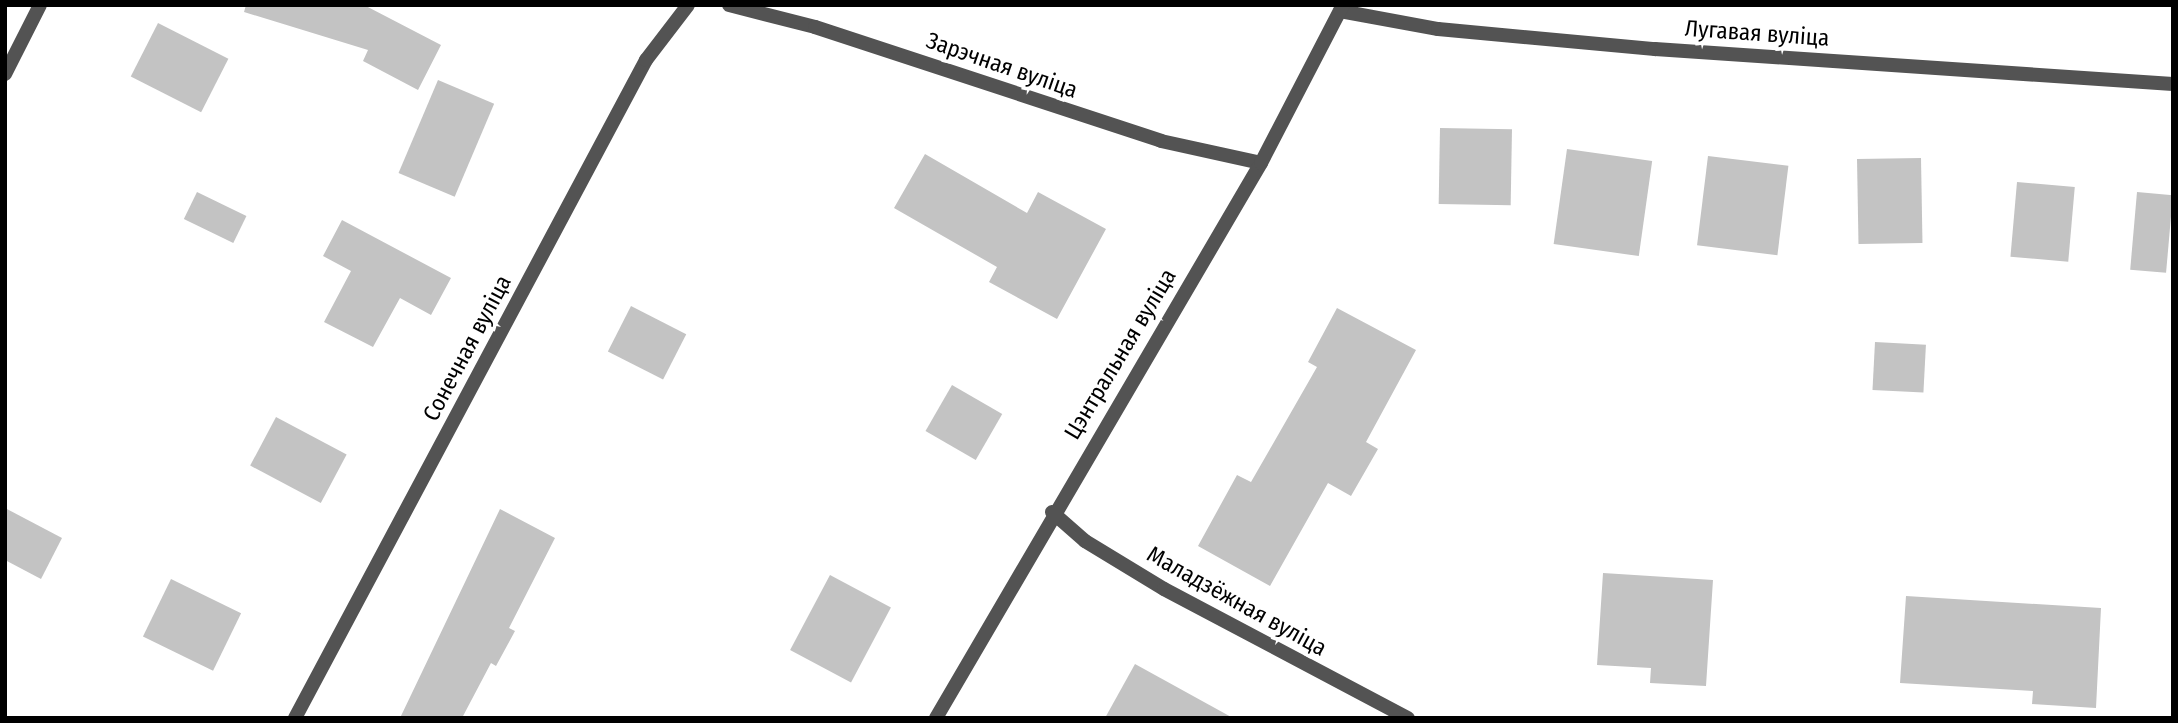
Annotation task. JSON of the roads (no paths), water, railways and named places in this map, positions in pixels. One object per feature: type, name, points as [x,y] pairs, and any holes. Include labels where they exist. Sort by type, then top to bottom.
[{"type":"street","points":[[5,74],[40,5]]},
{"type":"street","name":"Сонечная вуліца","points":[[295,718],[646,60],[688,5]]},
{"type":"street","name":"Зарэчная вуліца","points":[[729,5],[815,27],[1161,141],[1261,163]]},
{"type":"street","name":"Цэнтральная вуліца","points":[[936,718],[1052,512],[1261,163],[1341,8]]},
{"type":"street","name":"Лугавая вуліца","points":[[1341,8],[1438,29],[1655,49],[2173,84]]},
{"type":"street","name":"Маладзёжная вуліца","points":[[1052,512],[1085,541],[1164,589],[1408,718]]}]
